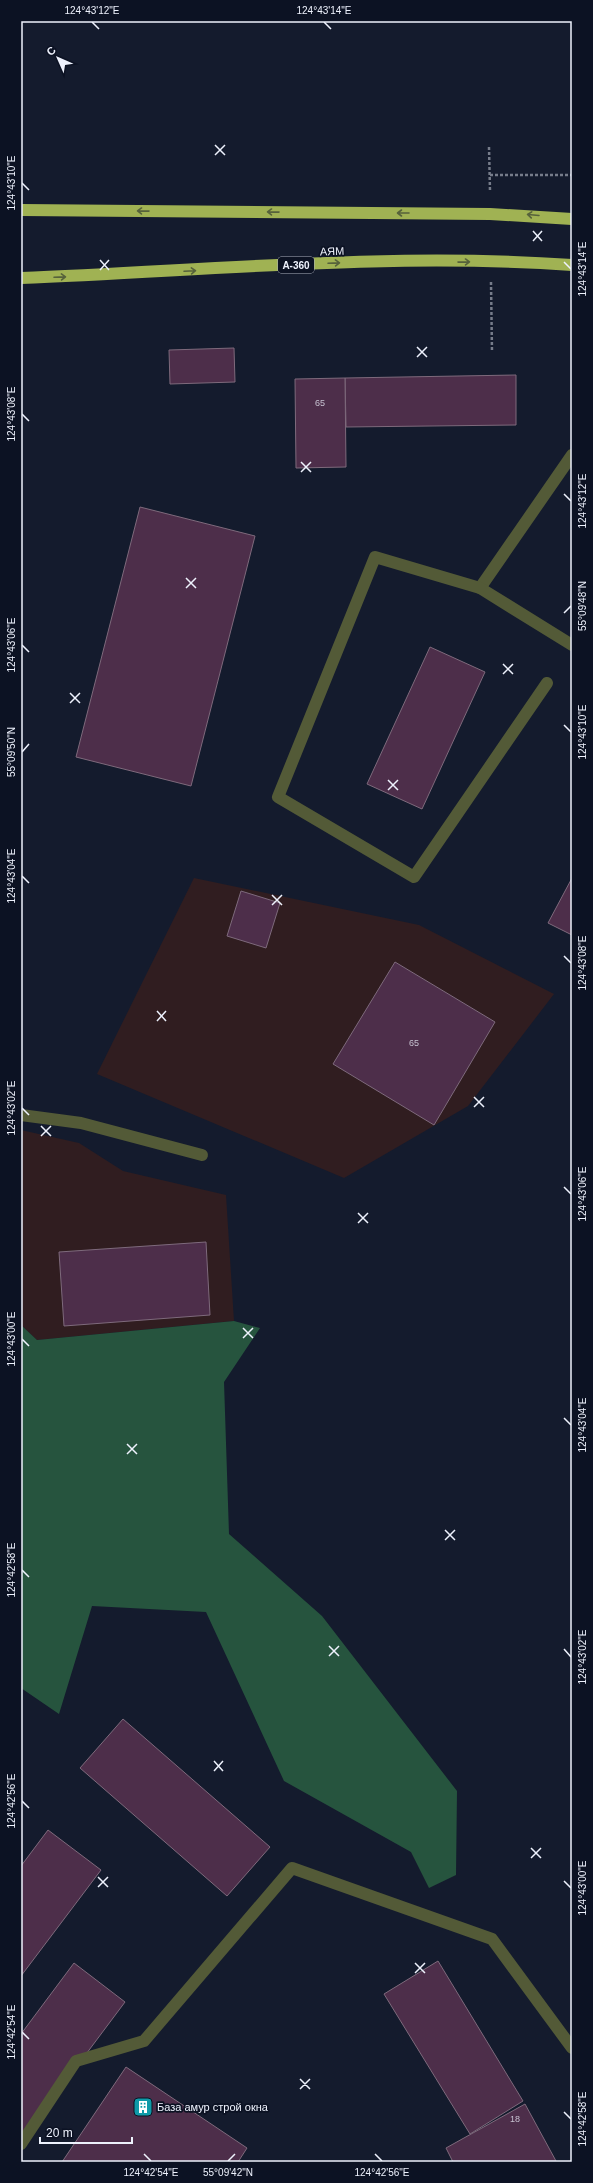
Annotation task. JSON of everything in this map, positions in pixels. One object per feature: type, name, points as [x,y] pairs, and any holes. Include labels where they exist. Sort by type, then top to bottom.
[{"type":"highway","points":[[21,210],[490,214],[572,219]]},
{"type":"highway","name":"АЯМ","points":[[21,278],[336,263],[518,261],[572,265]]},
{"type":"lane","points":[[480,588],[572,455]]},
{"type":"lane","points":[[547,683],[414,877],[278,797],[375,557],[480,588],[572,645]]},
{"type":"lane","points":[[21,1115],[81,1123],[202,1155]]},
{"type":"lane","points":[[21,2144],[76,2060],[144,2041],[292,1868],[492,1939],[572,2048]]},
{"type":"path","points":[[490,175],[572,175]]},
{"type":"shaded area","points":[[194,878],[419,925],[554,994],[468,1106],[344,1178],[97,1074]]},
{"type":"shaded area","points":[[21,1130],[79,1143],[123,1171],[226,1195],[234,1321],[37,1340],[21,1325]]},
{"type":"green space","points":[[234,1321],[260,1328],[224,1382],[229,1534],[322,1616],[457,1791],[456,1875],[429,1888],[411,1852],[284,1781],[206,1612],[92,1606],[59,1714],[21,1688],[21,1325],[37,1340]]},
{"type":"building","points":[[234,348],[235,382],[170,384],[169,350]]},
{"type":"building","points":[[516,375],[516,425],[346,427],[345,378]]},
{"type":"building","points":[[345,378],[346,467],[296,468],[295,379]]},
{"type":"building","points":[[140,507],[255,536],[191,786],[76,757]]},
{"type":"building","points":[[430,647],[485,672],[422,809],[367,784]]},
{"type":"building","points":[[572,878],[572,935],[548,923]]},
{"type":"building","points":[[241,891],[280,903],[266,948],[227,936]]},
{"type":"building","points":[[395,962],[495,1022],[434,1125],[333,1064]]},
{"type":"building","points":[[206,1242],[210,1315],[64,1326],[59,1252]]},
{"type":"building","points":[[123,1719],[270,1847],[227,1896],[80,1768]]},
{"type":"building","points":[[48,1830],[101,1870],[21,1976],[21,1866]]},
{"type":"building","points":[[438,1961],[523,2101],[470,2134],[384,1994]]},
{"type":"building","points":[[74,1963],[125,2002],[21,2141],[21,2034]]},
{"type":"building","name":"База амур строй окна","points":[[126,2067],[247,2148],[238,2162],[62,2162]]},
{"type":"building","points":[[525,2104],[556,2161],[453,2162],[446,2148]]},
{"type":"place","name":"База амур строй окна","points":[[143,2107]]}]
